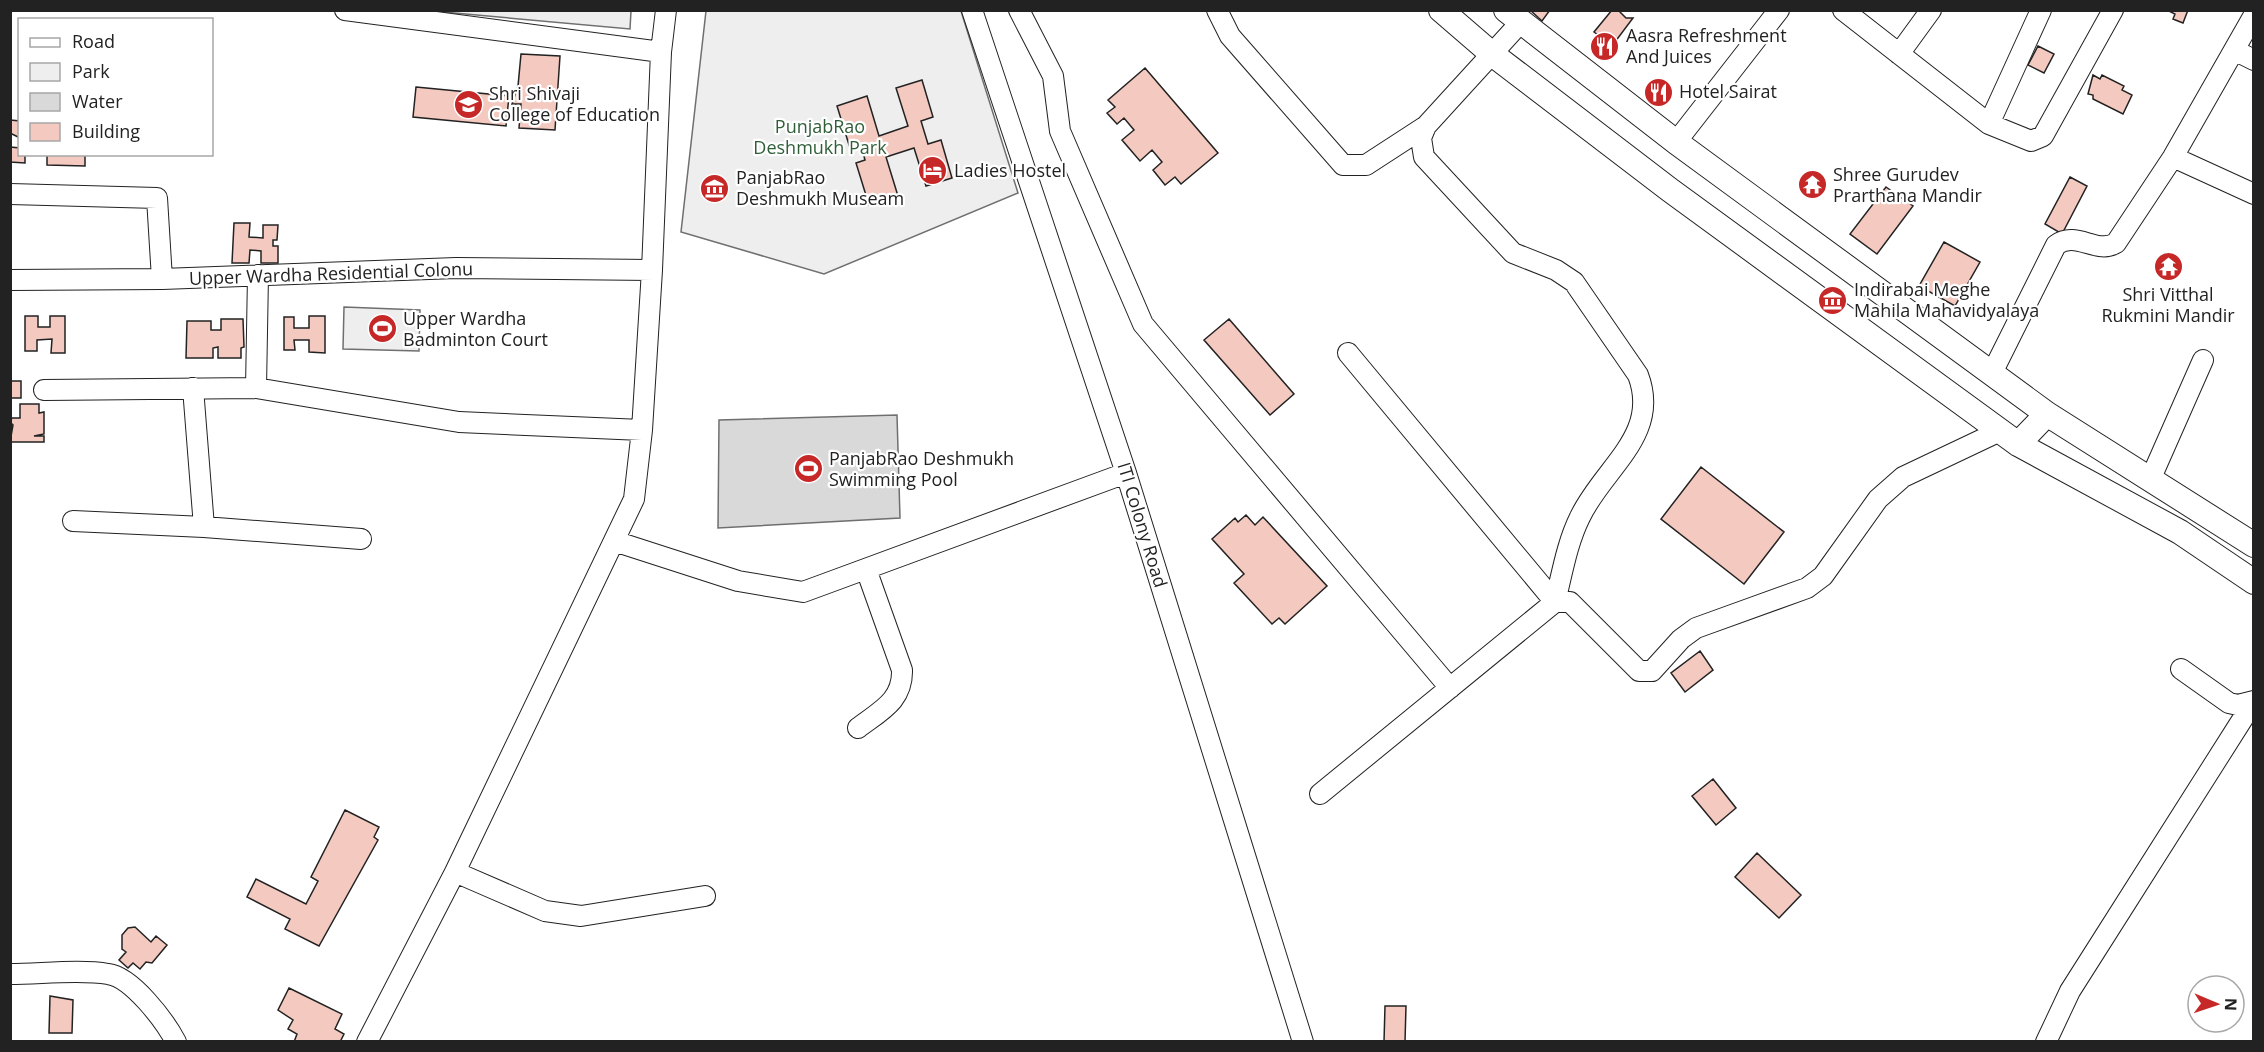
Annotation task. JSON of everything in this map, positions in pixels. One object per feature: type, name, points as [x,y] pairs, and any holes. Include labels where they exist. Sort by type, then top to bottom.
[{"type":"main road","points":[[1442,10],[1492,54],[1670,190],[2009,437],[2180,532],[2253,582]]},
{"type":"main road","points":[[1513,16],[1676,142],[2047,414],[2253,545]]},
{"type":"main road","points":[[2009,437],[2047,414]]},
{"type":"street","points":[[345,10],[661,52]]},
{"type":"street","points":[[367,1041],[455,872],[634,499],[642,430],[652,270],[661,52],[666,10]]},
{"type":"street","name":"ITI Colony Road","points":[[972,10],[1126,473],[1303,1041]]},
{"type":"street","points":[[1019,10],[1053,76],[1060,131],[1143,324],[1450,688]]},
{"type":"street","points":[[1217,10],[1230,36],[1343,165],[1366,165],[1426,126],[1492,54],[1513,16]]},
{"type":"street","points":[[1676,142],[1779,10]]},
{"type":"street","points":[[1843,10],[1989,124],[2031,141],[2043,136],[2113,10]]},
{"type":"street","points":[[1899,54],[1931,10]]},
{"type":"street","points":[[1989,124],[2041,10]]},
{"type":"street","points":[[1992,373],[2056,245],[2072,238],[2103,246],[2116,243],[2173,156],[2253,15]]},
{"type":"street","points":[[2234,50],[2253,60]]},
{"type":"street","points":[[1320,794],[1555,602],[1578,520],[1642,425],[1645,392],[1638,375],[1574,282],[1556,270],[1513,253],[1425,157],[1421,138],[1426,126]]},
{"type":"street","points":[[2173,156],[2253,194]]},
{"type":"street","points":[[10,194],[158,198],[162,279]]},
{"type":"street","name":"Upper Wardha Residential Colonu","points":[[10,280],[162,279],[456,268],[652,270]]},
{"type":"street","points":[[256,387],[258,275]]},
{"type":"street","points":[[1348,354],[1555,602]]},
{"type":"street","points":[[2150,480],[2203,360]]},
{"type":"street","points":[[44,390],[256,387],[459,422],[642,430]]},
{"type":"street","points":[[193,388],[204,526]]},
{"type":"street","points":[[1555,602],[1570,602],[1639,671],[1652,671],[1681,639],[1696,627],[1807,588],[1823,576],[1878,500],[1904,477],[2009,437]]},
{"type":"street","points":[[614,541],[738,581],[802,591],[1126,473]]},
{"type":"street","points":[[73,521],[204,526],[361,539]]},
{"type":"street","points":[[858,728],[896,698],[903,685],[902,670],[866,569]]},
{"type":"street","points":[[2181,669],[2229,703],[2238,705],[2253,701]]},
{"type":"street","points":[[2046,1041],[2070,992],[2253,701]]},
{"type":"street","points":[[455,872],[561,915],[581,916],[705,896]]},
{"type":"street","points":[[10,974],[109,974],[124,980],[169,1028],[176,1041]]},
{"type":"green space","points":[[421,10],[631,11],[630,29]]},
{"type":"green space","name":"PunjabRao Deshmukh Park","points":[[706,11],[961,11],[1018,193],[824,274],[681,232]]},
{"type":"green space","name":"Upper Wardha Badminton Court","points":[[344,307],[420,310],[419,351],[343,349]]},
{"type":"water","name":"PanjabRao Deshmukh Swimming Pool","points":[[897,415],[900,518],[718,528],[719,420]]},
{"type":"building","points":[[1530,10],[1550,10],[1542,21]]},
{"type":"building","points":[[1612,10],[1618,10],[1626,18],[1633,18],[1612,46],[1594,32]]},
{"type":"building","points":[[2167,10],[2188,10],[2183,23],[2173,19],[2175,14]]},
{"type":"building","points":[[2038,46],[2054,54],[2044,73],[2028,65]]},
{"type":"building","points":[[521,54],[560,56],[555,130],[519,128],[521,104],[512,104],[518,86]]},
{"type":"building","points":[[1145,68],[1218,153],[1181,184],[1175,177],[1165,185],[1153,170],[1162,162],[1152,150],[1140,161],[1122,140],[1134,130],[1124,118],[1117,124],[1107,113],[1115,107],[1108,100]]},
{"type":"building","points":[[2093,75],[2100,79],[2102,75],[2124,86],[2122,90],[2132,95],[2123,114],[2093,99],[2093,95],[2088,94]]},
{"type":"building","points":[[922,80],[933,117],[921,121],[928,144],[941,140],[952,178],[926,186],[914,148],[886,157],[898,196],[869,205],[856,163],[865,160],[861,145],[850,148],[837,106],[867,96],[879,136],[908,126],[896,88]]},
{"type":"building","points":[[416,87],[509,96],[506,126],[413,117]]},
{"type":"building","points":[[10,120],[18,121],[18,137],[10,133]]},
{"type":"building","points":[[10,147],[18,148],[18,156],[25,156],[25,163],[10,162]]},
{"type":"building","points":[[47,156],[85,156],[85,166],[47,165]]},
{"type":"building","points":[[2070,177],[2087,186],[2062,234],[2045,224]]},
{"type":"building","points":[[1886,187],[1913,206],[1877,254],[1850,234]]},
{"type":"building","points":[[234,223],[250,223],[249,237],[263,238],[263,225],[278,225],[277,240],[273,240],[273,246],[278,246],[278,263],[261,263],[261,251],[250,250],[249,263],[232,263]]},
{"type":"building","points":[[1944,242],[1980,262],[1955,306],[1919,286]]},
{"type":"building","points":[[25,316],[38,316],[38,327],[50,327],[50,316],[65,316],[65,353],[51,353],[52,339],[37,340],[37,351],[25,351]]},
{"type":"building","points":[[309,316],[325,316],[325,353],[309,352],[309,340],[294,340],[295,350],[284,350],[284,317],[294,317],[294,328],[309,328]]},
{"type":"building","points":[[221,319],[243,319],[244,347],[241,348],[241,358],[218,358],[218,347],[213,348],[213,358],[186,358],[187,321],[211,321],[211,330],[221,330]]},
{"type":"building","points":[[1229,319],[1294,394],[1270,415],[1204,340]]},
{"type":"building","points":[[10,381],[21,381],[21,398],[10,398]]},
{"type":"building","points":[[20,404],[39,404],[39,413],[44,412],[44,434],[34,436],[44,436],[44,442],[10,442],[13,425],[10,422],[12,418],[20,418]]},
{"type":"building","points":[[1701,467],[1784,532],[1744,584],[1661,519]]},
{"type":"building","points":[[1246,515],[1255,525],[1263,517],[1327,586],[1285,624],[1279,618],[1272,624],[1234,583],[1244,574],[1212,539],[1235,518],[1238,522]]},
{"type":"building","points":[[1700,651],[1713,670],[1685,692],[1671,673]]},
{"type":"building","points":[[1713,779],[1736,808],[1716,825],[1692,796]]},
{"type":"building","points":[[345,810],[379,827],[374,837],[378,840],[319,946],[285,929],[290,919],[247,897],[256,879],[306,904],[318,881],[311,877]]},
{"type":"building","points":[[1757,853],[1801,895],[1779,918],[1735,877]]},
{"type":"building","points":[[135,927],[151,942],[156,936],[167,945],[152,963],[146,962],[140,969],[133,963],[128,968],[119,960],[126,952],[122,949],[122,935],[128,928]]},
{"type":"building","points":[[289,988],[342,1014],[335,1029],[344,1034],[340,1042],[294,1042],[297,1034],[288,1029],[293,1020],[278,1010]]},
{"type":"building","points":[[50,996],[73,1000],[72,1033],[49,1033]]},
{"type":"building","points":[[1385,1006],[1406,1006],[1405,1042],[1384,1042]]},
{"type":"place","name":"Aasra Refreshment And Juices","points":[[1605,46]]},
{"type":"place","name":"Hotel Sairat","points":[[1658,92]]},
{"type":"place","name":"Shri Shivaji College of Education","points":[[468,104]]},
{"type":"place","name":"Ladies Hostel","points":[[933,171]]},
{"type":"place","name":"Shree Gurudev Prarthana Mandir","points":[[1812,185]]},
{"type":"place","name":"PanjabRao Deshmukh Museam","points":[[715,188]]},
{"type":"place","name":"Shri Vitthal Rukmini Mandir","points":[[2168,266]]},
{"type":"place","name":"Indirabai Meghe Mahila Mahavidyalaya","points":[[1833,300]]},
{"type":"place","name":"Upper Wardha Badminton Court","points":[[382,329]]},
{"type":"place","name":"PanjabRao Deshmukh Swimming Pool","points":[[808,469]]}]
